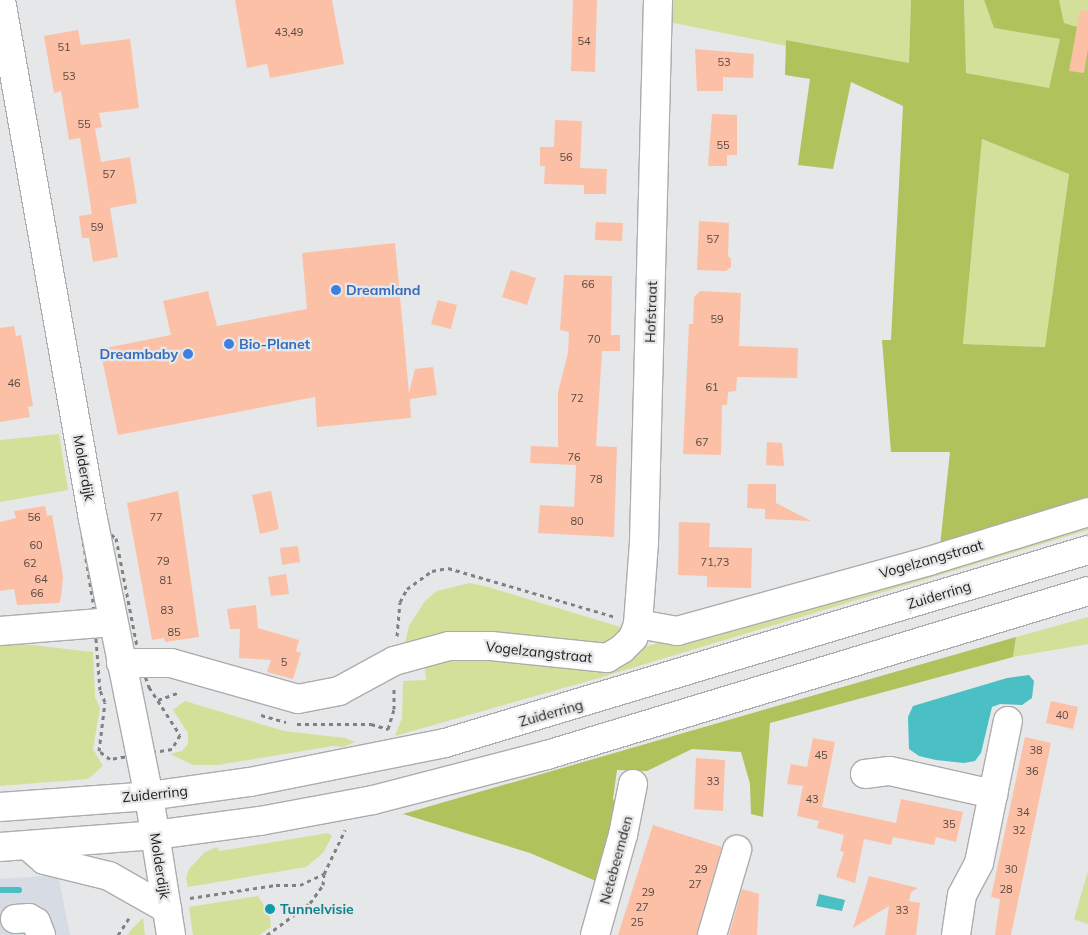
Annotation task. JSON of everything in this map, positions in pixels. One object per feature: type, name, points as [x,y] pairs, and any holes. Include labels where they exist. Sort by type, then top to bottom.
[{"type":"main road","name":"Molderdijk","points":[[1,0],[121,663],[149,796],[155,835],[178,903],[172,935]]},
{"type":"main road","name":"Hofstraat","points":[[638,624],[644,532],[658,0]]},
{"type":"main road","name":"Vogelzangstraat","points":[[121,663],[171,663],[298,699],[339,691],[394,661],[449,646],[491,646],[607,658],[622,649],[633,638],[638,624],[677,630],[929,561],[1088,512]]},
{"type":"main road","name":"Zuiderring","points":[[0,807],[149,796],[250,782],[445,743],[1088,550]]},
{"type":"main road","points":[[0,847],[155,835],[269,820],[373,800],[547,755],[1088,591]]},
{"type":"main road","points":[[0,631],[113,622]]},
{"type":"main road","points":[[956,935],[962,895],[979,863],[1008,721]]},
{"type":"main road","points":[[865,774],[890,771],[993,794]]},
{"type":"main road","name":"Netebeemden","points":[[595,935],[624,835],[633,784]]},
{"type":"main road","points":[[28,846],[44,860],[108,876],[178,903]]},
{"type":"main road","points":[[712,935],[737,850]]},
{"type":"main road","points":[[13,924],[28,918],[36,922],[41,935]]},
{"type":"path","points":[[397,640],[397,616],[407,589],[432,571],[448,568],[638,624]]},
{"type":"path","points":[[388,729],[394,709],[394,683]]},
{"type":"path","points":[[267,935],[310,903],[323,885],[324,874],[345,830]]},
{"type":"path","points":[[178,903],[276,885],[300,885],[324,874]]},
{"type":"path","points":[[118,935],[129,918]]},
{"type":"shaded area","points":[[58,875],[70,935],[0,935],[0,879]]},
{"type":"green space","points":[[669,0],[911,0],[909,63],[786,40],[787,46],[669,22]]},
{"type":"green space","points":[[911,0],[964,0],[966,73],[1049,88],[1060,39],[994,28],[984,0],[1059,0],[1064,23],[1088,30],[1088,501],[940,546],[950,452],[891,452],[882,340],[891,340],[903,106],[851,82],[833,169],[798,165],[810,79],[785,75],[786,40],[909,63]],"holes":[[[982,139],[1069,174],[1045,347],[963,344]]]},
{"type":"green space","points":[[964,0],[984,0],[994,28],[1060,39],[1049,89],[966,73]]},
{"type":"green space","points":[[1059,0],[1088,0],[1088,30],[1064,23]]},
{"type":"green space","points":[[982,139],[1069,173],[1045,347],[963,344]]},
{"type":"green space","points":[[59,434],[68,490],[0,502],[0,440]]},
{"type":"green space","points":[[1088,517],[1088,530],[599,678],[395,736],[402,718],[403,681],[426,680],[424,659],[634,650]]},
{"type":"green space","points":[[470,583],[627,629],[606,650],[403,651],[409,626],[425,601],[437,591]]},
{"type":"green space","points":[[1088,617],[1088,644],[1013,657],[1016,637]]},
{"type":"green space","points":[[1016,637],[1013,657],[770,723],[763,817],[751,814],[750,784],[741,752],[692,749],[647,771],[617,770],[613,799],[620,808],[603,884],[530,853],[403,814]]},
{"type":"green space","points":[[23,644],[93,652],[95,697],[100,708],[93,749],[103,766],[88,779],[0,786],[0,646]]},
{"type":"green space","points":[[185,701],[284,731],[345,738],[355,742],[343,747],[333,746],[218,765],[193,765],[170,754],[182,751],[188,744],[188,733],[173,710]]},
{"type":"green space","points":[[328,833],[332,836],[323,853],[306,867],[188,887],[186,878],[189,869],[205,852],[217,847],[219,851]]},
{"type":"green space","points":[[1088,871],[1088,924],[1074,919]]},
{"type":"green space","points":[[258,896],[269,913],[271,927],[259,935],[193,935],[189,907]]},
{"type":"green space","points":[[143,918],[145,935],[128,935],[130,931]]},
{"type":"water","points":[[1029,675],[1034,681],[1032,698],[1022,705],[1000,704],[992,707],[981,753],[975,761],[964,763],[936,760],[919,756],[909,749],[908,717],[913,706],[1007,678]]},
{"type":"water","points":[[819,894],[845,900],[842,911],[816,906]]},
{"type":"building","points":[[235,0],[332,0],[344,64],[270,78],[267,64],[247,68]]},
{"type":"building","points":[[573,0],[597,0],[595,72],[571,71]]},
{"type":"building","points":[[1080,10],[1088,11],[1088,49],[1084,73],[1069,71]]},
{"type":"building","points":[[78,30],[81,45],[130,39],[139,108],[99,113],[102,127],[95,129],[101,162],[130,157],[137,203],[110,208],[118,257],[93,262],[89,238],[82,238],[79,216],[92,214],[80,138],[69,140],[61,91],[54,93],[44,36]]},
{"type":"building","points":[[695,49],[754,54],[753,78],[723,77],[723,91],[697,91]]},
{"type":"building","points":[[712,114],[737,115],[737,155],[727,155],[727,166],[708,166]]},
{"type":"building","points":[[555,120],[582,121],[580,168],[607,169],[606,194],[584,194],[584,185],[544,184],[545,166],[540,166],[540,147],[554,147]]},
{"type":"building","points":[[699,221],[729,223],[728,256],[731,259],[731,267],[726,271],[697,270]]},
{"type":"building","points":[[596,222],[623,223],[622,241],[595,240]]},
{"type":"building","points":[[395,243],[409,393],[415,369],[433,367],[437,395],[410,399],[411,418],[317,427],[315,397],[118,435],[100,349],[171,335],[163,301],[208,291],[217,326],[307,309],[302,253]]},
{"type":"building","points":[[511,270],[536,278],[527,305],[502,297]]},
{"type":"building","points":[[564,275],[612,276],[611,335],[620,335],[620,351],[602,351],[596,446],[617,447],[614,537],[538,533],[540,505],[574,507],[576,465],[530,463],[531,446],[558,447],[558,392],[568,353],[569,332],[560,330]]},
{"type":"building","points":[[700,291],[741,293],[739,346],[798,348],[797,378],[737,377],[736,391],[728,392],[727,405],[722,405],[721,455],[683,454],[689,324],[693,324],[694,297]]},
{"type":"building","points":[[438,300],[457,305],[451,329],[431,324]]},
{"type":"building","points":[[14,326],[16,336],[21,335],[33,406],[28,407],[30,417],[0,422],[0,328]]},
{"type":"building","points":[[767,442],[782,443],[784,466],[766,465]]},
{"type":"building","points":[[748,484],[776,484],[776,503],[811,521],[765,519],[765,509],[747,508]]},
{"type":"building","points":[[178,491],[199,637],[165,642],[164,638],[152,640],[127,503]]},
{"type":"building","points":[[271,491],[279,529],[260,534],[252,495]]},
{"type":"building","points":[[45,506],[47,516],[52,515],[63,576],[61,598],[59,603],[17,605],[14,589],[0,591],[0,522],[16,518],[14,511]]},
{"type":"building","points":[[679,522],[710,523],[709,547],[752,548],[751,588],[707,587],[707,576],[678,575]]},
{"type":"building","points":[[298,546],[300,562],[282,565],[280,548]]},
{"type":"building","points":[[286,574],[289,594],[271,596],[268,577]]},
{"type":"building","points":[[256,605],[258,628],[299,640],[296,651],[301,653],[293,679],[267,672],[271,660],[239,658],[240,629],[230,629],[227,609]]},
{"type":"building","points":[[1051,701],[1078,707],[1073,729],[1046,723]]},
{"type":"building","points":[[1025,737],[1051,743],[1011,935],[995,935],[1000,899],[991,897]]},
{"type":"building","points":[[813,738],[835,742],[822,807],[896,823],[901,799],[963,812],[956,842],[936,837],[934,845],[893,837],[891,845],[864,839],[855,883],[836,877],[844,852],[840,851],[844,835],[817,828],[819,821],[797,816],[803,786],[787,784],[791,764],[807,767]]},
{"type":"building","points":[[696,758],[725,760],[723,811],[694,809]]},
{"type":"building","points":[[653,825],[722,847],[696,935],[618,935]]},
{"type":"building","points":[[869,876],[918,888],[911,892],[909,901],[920,903],[916,935],[885,935],[889,906],[853,928]]},
{"type":"building","points":[[742,889],[759,894],[757,935],[729,935]]},
{"type":"waterway","points":[[0,890],[19,890]]},
{"type":"place","name":"Dreamland","points":[[336,290]]},
{"type":"place","name":"Bio-Planet","points":[[229,344]]},
{"type":"place","name":"Dreambaby","points":[[188,354]]},
{"type":"place","name":"Tunnelvisie","points":[[270,909]]}]
